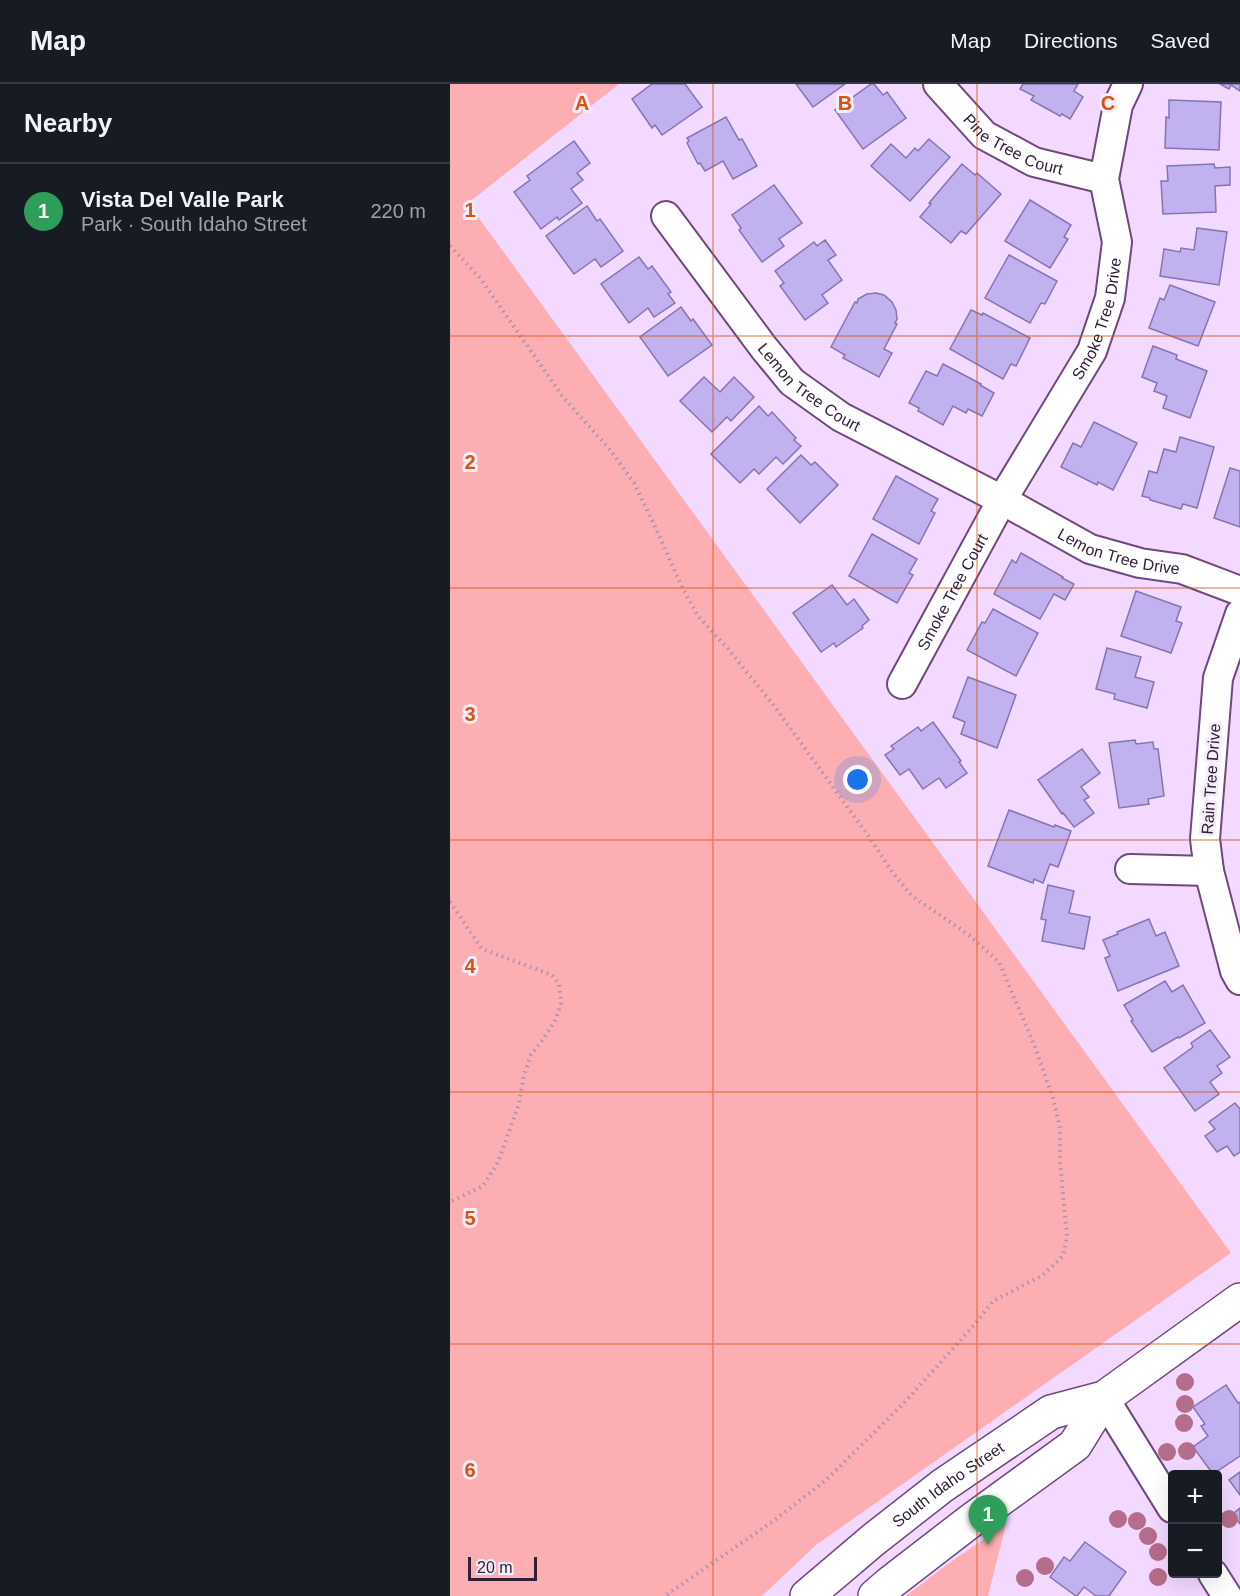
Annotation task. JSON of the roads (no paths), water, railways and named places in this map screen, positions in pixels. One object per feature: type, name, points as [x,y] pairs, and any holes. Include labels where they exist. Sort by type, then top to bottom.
[{"type":"main road","name":"South Idaho Street","points":[[807,1596],[942,1486],[1051,1412],[1104,1398],[1240,1299]]},
{"type":"main road","name":"South Idaho Street","points":[[874,1596],[973,1519],[1075,1445],[1104,1398]]},
{"type":"street","name":"Pine Tree Court","points":[[938,84],[984,135],[1034,162],[1104,178]]},
{"type":"street","name":"Smoke Tree Drive","points":[[1002,500],[1092,351],[1110,298],[1118,242],[1104,178],[1118,105],[1128,84]]},
{"type":"street","name":"Lemon Tree Court","points":[[666,216],[792,382],[842,417],[1002,500]]},
{"type":"street","name":"Lemon Tree Drive","points":[[1002,500],[1090,549],[1140,563],[1182,569],[1240,591]]},
{"type":"street","name":"Smoke Tree Court","points":[[902,684],[1002,500]]},
{"type":"street","name":"Rain Tree Drive","points":[[1240,614],[1218,678],[1205,839],[1209,871],[1235,971],[1240,980]]},
{"type":"street","points":[[1130,868],[1209,871]]},
{"type":"street","points":[[1104,1398],[1168,1500]]},
{"type":"street","points":[[1216,1578],[1227,1596]]},
{"type":"place","name":"Vista Del Valle Park","points":[[988,1545]]}]
